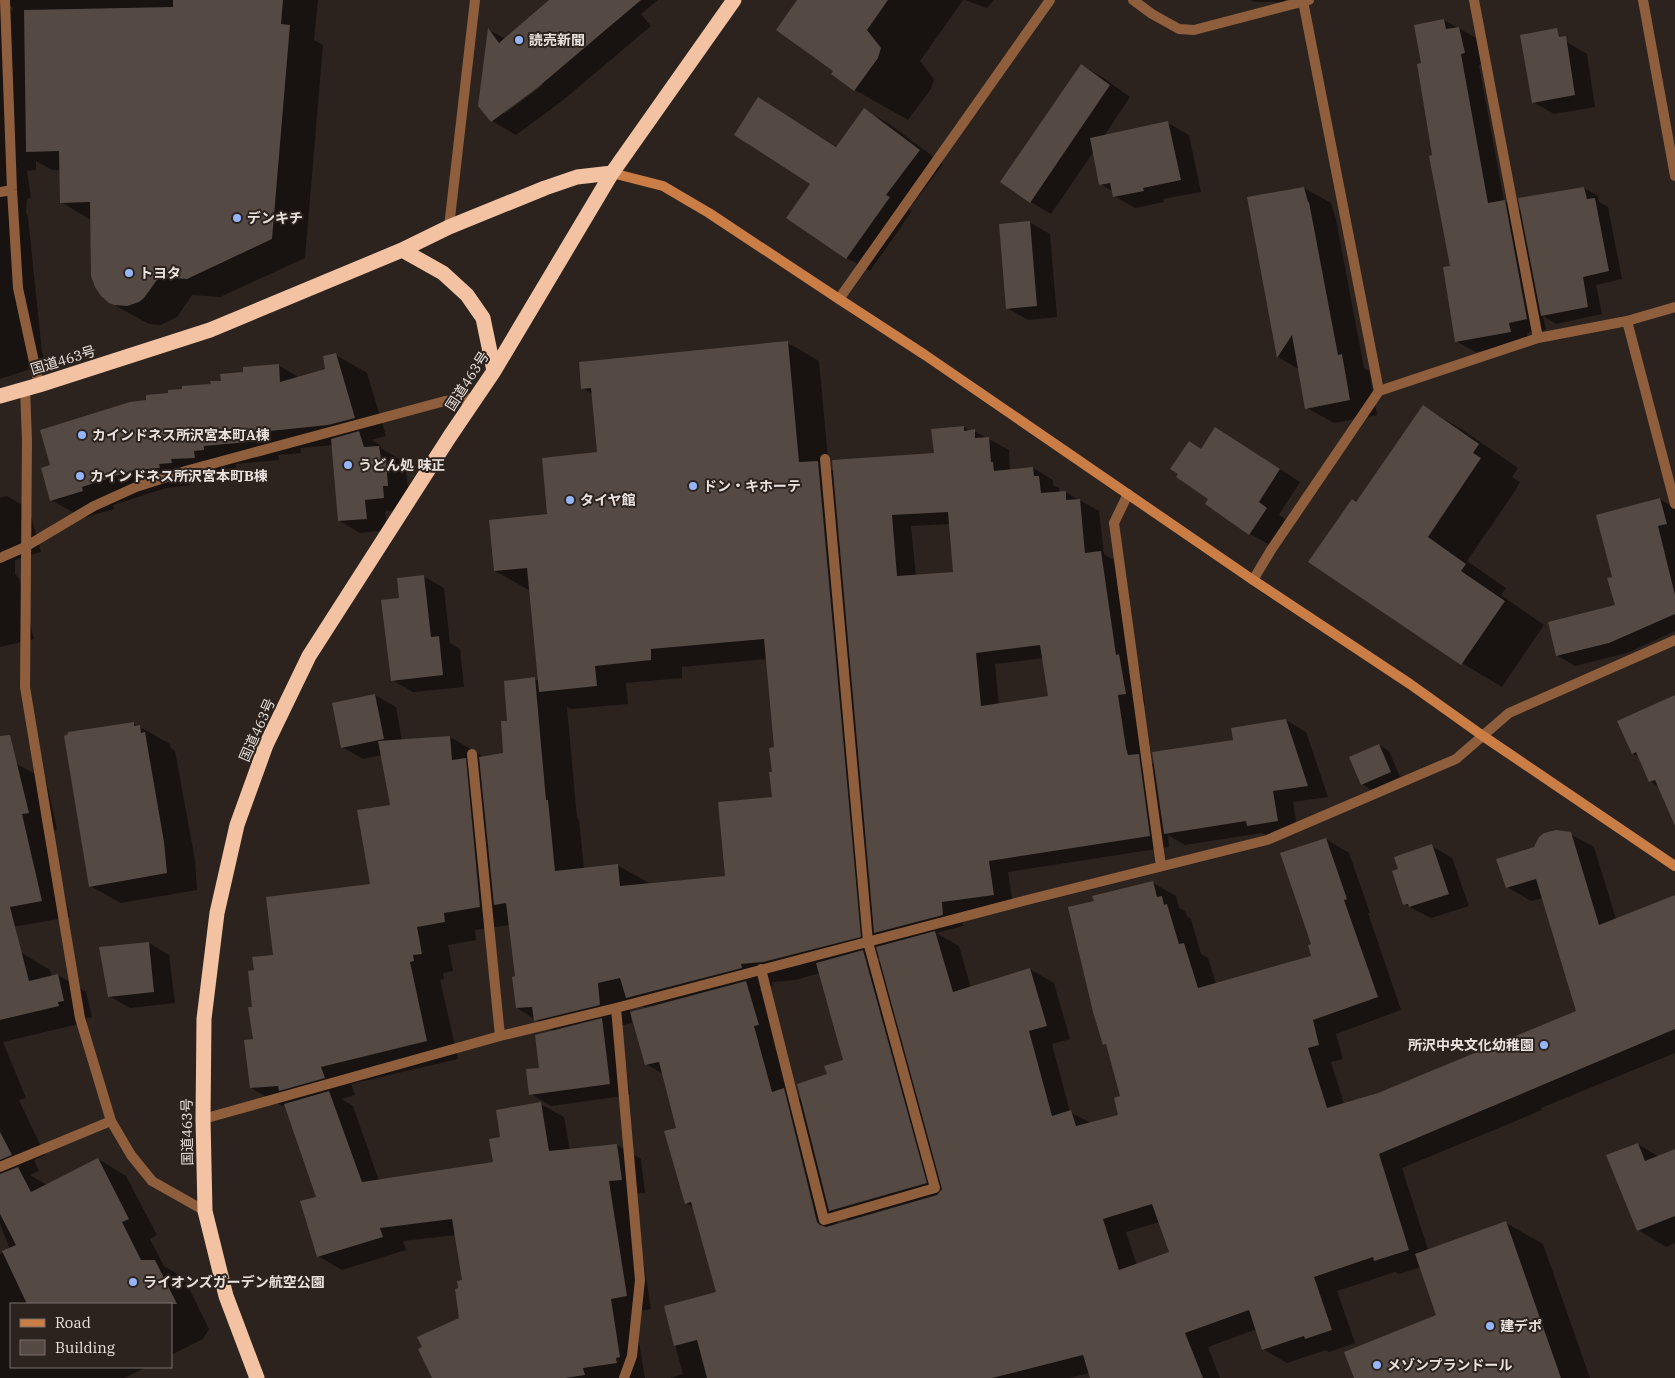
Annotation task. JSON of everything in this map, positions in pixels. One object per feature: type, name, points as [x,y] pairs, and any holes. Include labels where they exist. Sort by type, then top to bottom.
[{"type":"highway","name":"国道463号","points":[[257,1378],[226,1296],[205,1211],[202,1119],[204,1019],[217,912],[237,825],[266,745],[309,656],[494,371],[612,172],[734,0]]},
{"type":"highway","name":"国道463号","points":[[0,396],[210,330],[402,250],[449,227],[545,188],[577,177],[612,172]]},
{"type":"highway","points":[[402,250],[443,273],[467,295],[483,318],[494,371]]},
{"type":"street","points":[[5,0],[12,190],[18,288],[32,387],[27,441],[25,687],[80,1018],[111,1121],[131,1155],[152,1182],[205,1211]]},
{"type":"street","points":[[449,227],[475,0]]},
{"type":"street","points":[[839,299],[1050,0]]},
{"type":"street","points":[[1132,0],[1179,29],[1194,30],[1306,1],[1380,391]]},
{"type":"street","points":[[1474,0],[1538,338]]},
{"type":"street","points":[[1643,0],[1675,176]]},
{"type":"street","points":[[612,172],[663,186],[710,213],[925,355],[1675,866]]},
{"type":"street","points":[[0,192],[12,190]]},
{"type":"street","points":[[1253,580],[1271,550],[1380,391],[1538,338],[1627,321],[1675,307]]},
{"type":"street","points":[[1627,321],[1675,504]]},
{"type":"street","points":[[0,558],[25,547],[94,506],[136,488],[189,470],[445,401],[476,398]]},
{"type":"street","points":[[761,970],[824,1220],[936,1188],[868,942],[825,459]]},
{"type":"street","points":[[1128,494],[1114,523],[1162,866]]},
{"type":"street","points":[[202,1119],[500,1036],[616,1008],[1026,900],[1267,840],[1456,759],[1510,713],[1675,640]]},
{"type":"street","points":[[472,754],[500,1036]]},
{"type":"street","points":[[616,1008],[640,1280],[632,1356],[624,1378]]},
{"type":"street","points":[[0,1167],[111,1121]]},
{"type":"building","points":[[173,0],[283,0],[281,24],[290,25],[272,239],[187,279],[159,277],[139,302],[127,306],[114,305],[101,296],[91,276],[90,202],[60,203],[59,151],[26,152],[24,10],[173,7]]},
{"type":"building","points":[[549,0],[641,0],[537,88],[491,122],[478,106],[488,28],[499,43]]},
{"type":"building","points":[[797,0],[888,0],[867,30],[881,48],[878,58],[854,91],[831,74],[833,71],[776,30]]},
{"type":"building","points":[[1444,19],[1446,29],[1459,27],[1465,53],[1461,54],[1488,203],[1505,200],[1527,319],[1509,323],[1511,332],[1455,342],[1443,267],[1450,266],[1429,156],[1432,155],[1417,64],[1421,63],[1414,25]]},
{"type":"building","points":[[1557,28],[1559,37],[1566,36],[1575,95],[1532,103],[1520,35]]},
{"type":"building","points":[[1081,64],[1110,85],[1030,203],[1000,182]]},
{"type":"building","points":[[758,97],[836,147],[864,108],[920,150],[886,195],[890,197],[846,259],[786,218],[810,184],[734,135]]},
{"type":"building","points":[[1168,121],[1181,180],[1143,188],[1144,191],[1113,197],[1110,183],[1099,185],[1090,138]]},
{"type":"building","points":[[1304,187],[1309,202],[1338,355],[1342,354],[1350,400],[1305,409],[1292,335],[1277,358],[1247,197]]},
{"type":"building","points":[[1584,187],[1587,199],[1595,198],[1609,271],[1583,277],[1588,307],[1541,316],[1518,198]]},
{"type":"building","points":[[1030,221],[1037,306],[1006,309],[999,224]]},
{"type":"building","points":[[788,341],[799,462],[818,461],[861,937],[763,962],[741,964],[742,968],[626,998],[620,978],[598,983],[600,1005],[534,1021],[532,1007],[516,1008],[512,977],[515,976],[506,903],[494,905],[479,757],[503,753],[501,721],[507,721],[504,681],[535,677],[546,800],[548,800],[555,871],[618,864],[620,886],[725,876],[718,802],[772,797],[769,772],[772,772],[769,748],[774,747],[764,639],[651,649],[651,660],[595,666],[597,686],[539,692],[527,568],[494,571],[489,520],[547,514],[542,458],[597,452],[591,388],[581,389],[579,362]]},
{"type":"building","points":[[336,353],[355,418],[328,425],[270,431],[270,436],[247,438],[248,442],[204,446],[204,450],[194,451],[195,458],[171,459],[172,463],[159,464],[160,468],[134,470],[82,487],[83,491],[50,501],[41,468],[50,465],[40,430],[130,402],[146,400],[146,395],[168,393],[168,390],[182,389],[182,386],[211,384],[210,381],[221,381],[220,374],[243,372],[243,367],[279,364],[280,382],[325,369],[323,356]]},
{"type":"building","points":[[1423,405],[1479,444],[1473,453],[1481,458],[1428,537],[1466,564],[1461,571],[1505,601],[1461,665],[1308,562],[1352,499],[1356,502]]},
{"type":"building","points":[[964,426],[964,431],[975,429],[975,438],[989,437],[991,462],[993,462],[994,471],[1033,467],[1034,476],[1039,476],[1041,493],[1066,491],[1066,500],[1080,499],[1085,553],[1101,551],[1116,655],[1119,654],[1126,694],[1118,695],[1126,748],[1128,755],[1139,754],[1150,836],[989,861],[994,895],[942,902],[943,915],[874,933],[832,460],[934,453],[931,429]],"holes":[[[948,512],[953,572],[897,576],[892,515]],[[1040,645],[1048,696],[981,706],[976,653]]]},
{"type":"building","points":[[1215,427],[1280,469],[1259,502],[1267,508],[1249,535],[1205,504],[1208,499],[1176,477],[1178,474],[1170,469],[1189,441],[1201,449]]},
{"type":"building","points":[[359,431],[364,447],[379,446],[381,459],[386,458],[388,486],[383,486],[384,498],[365,500],[367,519],[338,521],[331,439]]},
{"type":"building","points":[[1660,498],[1667,524],[1658,526],[1675,595],[1675,614],[1609,643],[1556,656],[1548,622],[1615,605],[1607,578],[1612,577],[1596,515]]},
{"type":"building","points":[[424,575],[431,637],[439,636],[443,675],[391,681],[381,600],[399,598],[397,578]]},
{"type":"building","points":[[375,694],[384,739],[341,748],[332,703]]},
{"type":"building","points":[[1675,695],[1675,826],[1655,780],[1649,782],[1636,752],[1632,754],[1617,721]]},
{"type":"building","points":[[1286,719],[1308,786],[1273,791],[1278,821],[1247,826],[1246,821],[1164,834],[1152,752],[1233,740],[1231,728]]},
{"type":"building","points":[[134,722],[134,726],[140,725],[141,733],[145,732],[164,842],[167,873],[89,887],[64,736],[68,732]]},
{"type":"building","points":[[10,735],[29,813],[22,814],[42,901],[10,907],[29,981],[58,974],[64,1001],[58,1002],[59,1006],[0,1020],[0,736]]},
{"type":"building","points":[[450,736],[452,760],[466,758],[480,907],[444,913],[445,922],[417,927],[422,954],[413,955],[414,961],[410,962],[427,1041],[321,1067],[325,1078],[279,1091],[278,1086],[250,1088],[244,1040],[253,1039],[248,1007],[252,1007],[248,971],[254,970],[252,957],[273,955],[266,897],[370,884],[357,810],[390,805],[378,741]]},
{"type":"building","points":[[1379,744],[1391,772],[1361,785],[1349,757]]},
{"type":"building","points":[[1556,830],[1571,832],[1599,925],[1675,895],[1675,1029],[1379,1154],[1409,1250],[1374,1261],[1373,1257],[1314,1277],[1332,1330],[1305,1339],[1304,1336],[1262,1350],[1249,1310],[1185,1333],[1203,1378],[1090,1378],[1083,1355],[992,1378],[707,1378],[697,1340],[674,1346],[664,1306],[716,1292],[691,1202],[685,1204],[664,1131],[676,1128],[659,1062],[645,1065],[630,1012],[746,981],[759,1025],[754,1026],[772,1092],[784,1088],[817,1222],[826,1227],[937,1195],[942,1189],[876,947],[935,931],[953,992],[1030,968],[1047,1026],[1029,1031],[1052,1116],[1071,1110],[1076,1126],[1118,1115],[1114,1098],[1120,1096],[1106,1044],[1103,1045],[1093,1012],[1068,907],[1094,901],[1092,896],[1153,881],[1157,897],[1162,896],[1164,905],[1167,904],[1179,944],[1184,943],[1198,988],[1311,956],[1308,945],[1311,944],[1280,853],[1326,838],[1347,899],[1344,900],[1378,997],[1313,1020],[1319,1045],[1308,1048],[1327,1108],[1378,1093],[1576,1011],[1536,879],[1506,888],[1496,859],[1534,847],[1539,837],[1544,833]],"holes":[[[1152,1204],[1169,1252],[1119,1270],[1103,1219]]]},
{"type":"building","points":[[1432,844],[1449,894],[1409,907],[1408,904],[1403,905],[1392,871],[1398,869],[1394,857]]},
{"type":"building","points":[[149,942],[154,992],[108,997],[99,947]]},
{"type":"building","points":[[863,950],[927,1183],[829,1211],[797,1084],[827,1074],[824,1066],[843,1060],[816,963]]},
{"type":"building","points":[[602,1018],[610,1084],[529,1095],[526,1069],[539,1068],[535,1035]]},
{"type":"building","points":[[329,1091],[362,1182],[493,1162],[489,1139],[500,1137],[496,1110],[541,1102],[549,1151],[617,1144],[622,1180],[609,1181],[627,1296],[611,1299],[620,1357],[616,1358],[617,1363],[583,1368],[585,1375],[565,1378],[432,1378],[418,1349],[422,1347],[417,1337],[459,1318],[455,1289],[458,1288],[457,1281],[462,1280],[452,1219],[380,1228],[383,1237],[317,1257],[300,1201],[316,1197],[284,1104]]},
{"type":"building","points":[[0,1132],[12,1155],[0,1160]]},
{"type":"building","points":[[1638,1143],[1645,1161],[1675,1149],[1675,1216],[1637,1231],[1606,1155]]},
{"type":"building","points":[[98,1158],[129,1219],[122,1222],[141,1260],[155,1260],[177,1304],[27,1303],[2,1251],[16,1245],[0,1214],[0,1174],[18,1167],[31,1192]]},
{"type":"building","points":[[1506,1221],[1561,1378],[1354,1378],[1344,1352],[1436,1315],[1415,1254]]},
{"type":"place","name":"読売新聞","points":[[519,40]]},
{"type":"place","name":"デンキチ","points":[[237,218]]},
{"type":"place","name":"トヨタ","points":[[129,273]]},
{"type":"place","name":"カインドネス所沢宮本町A棟","points":[[82,435]]},
{"type":"place","name":"うどん処 味正","points":[[348,465]]},
{"type":"place","name":"カインドネス所沢宮本町B棟","points":[[80,476]]},
{"type":"place","name":"ドン・キホーテ","points":[[693,486]]},
{"type":"place","name":"タイヤ館","points":[[570,500]]},
{"type":"place","name":"所沢中央文化幼稚園","points":[[1544,1045]]},
{"type":"place","name":"ライオンズガーデン航空公園","points":[[133,1282]]},
{"type":"place","name":"建デポ","points":[[1490,1326]]},
{"type":"place","name":"メゾンプランドール","points":[[1377,1365]]}]
